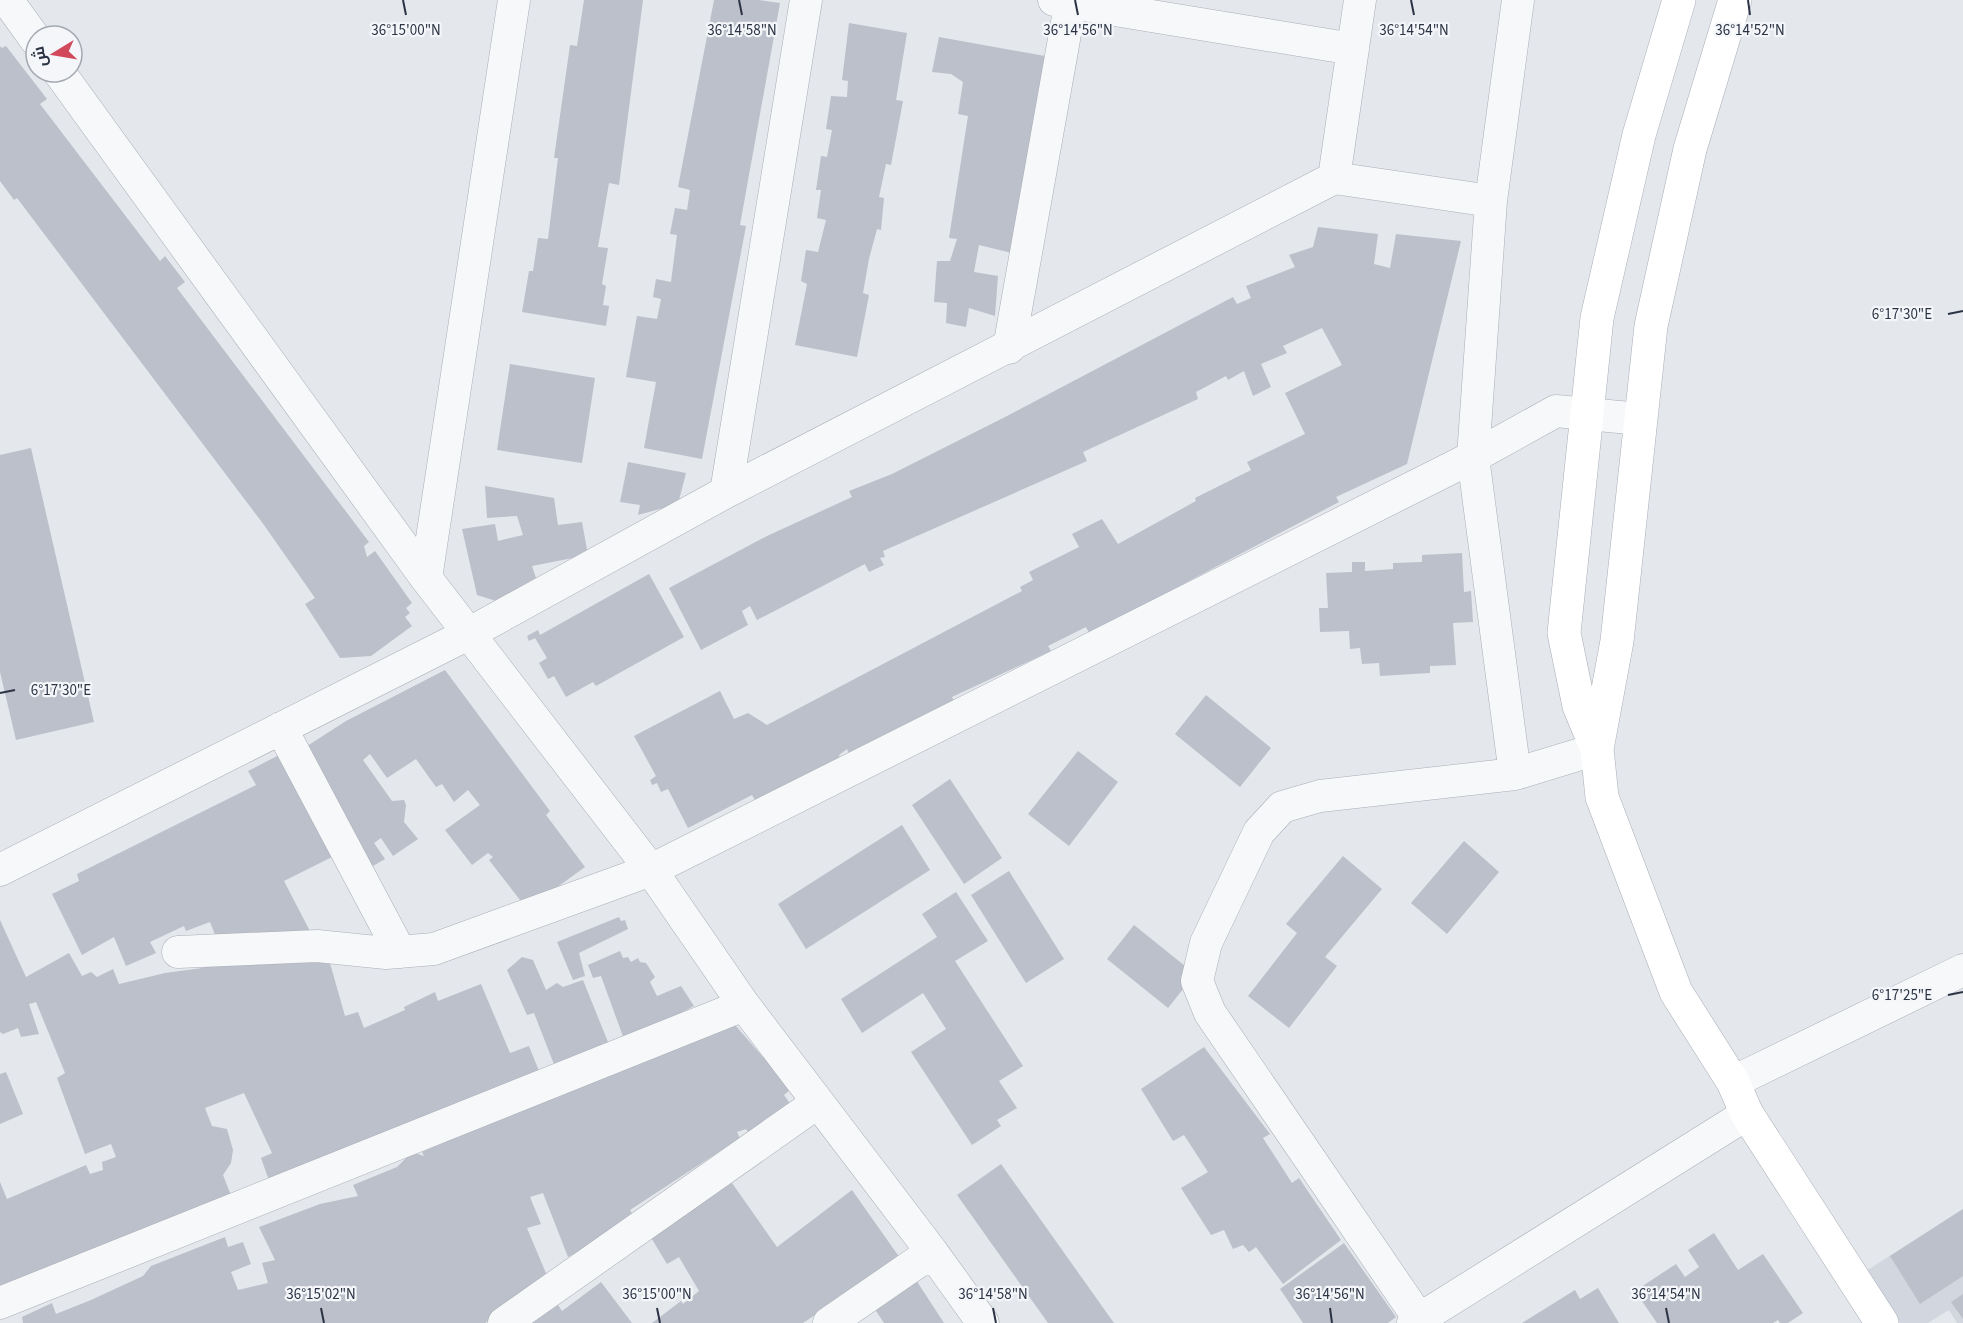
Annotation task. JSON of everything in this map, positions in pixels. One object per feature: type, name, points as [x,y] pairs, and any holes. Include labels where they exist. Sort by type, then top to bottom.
[{"type":"main road","points":[[1597,749],[1579,706],[1564,633],[1587,414],[1598,318],[1639,135],[1679,0]]},
{"type":"main road","points":[[1735,0],[1685,171],[1651,326],[1617,641],[1597,749],[1602,797],[1676,992],[1733,1082],[1747,1114],[1882,1323]]},
{"type":"street","points":[[7,0],[24,24]]},
{"type":"street","points":[[426,578],[513,0]]},
{"type":"street","points":[[726,492],[806,0]]},
{"type":"street","points":[[1334,178],[1360,0]]},
{"type":"street","points":[[1515,774],[1473,458],[1491,201],[1518,0]]},
{"type":"street","points":[[1009,348],[1065,1],[1353,49]]},
{"type":"street","points":[[68,84],[426,578],[651,870],[744,1005],[816,1103],[932,1252],[983,1323]]},
{"type":"street","points":[[0,870],[468,634],[726,492],[1009,348],[1334,178],[1491,201]]},
{"type":"street","points":[[178,952],[317,946],[386,953],[434,949],[651,870],[1473,458],[1556,411],[1640,419]]},
{"type":"street","points":[[281,728],[400,952]]},
{"type":"street","points":[[1597,749],[1515,774],[1320,796],[1282,807],[1259,832],[1206,943],[1197,981],[1210,1013],[1418,1322],[1747,1114]]},
{"type":"street","points":[[1733,1082],[1963,970]]},
{"type":"street","points":[[0,1302],[744,1005]]},
{"type":"street","points":[[504,1323],[816,1103]]},
{"type":"street","points":[[829,1323],[932,1252]]},
{"type":"shaded area","points":[[1963,1209],[1963,1323],[1957,1323],[1949,1310],[1928,1323],[1900,1323],[1866,1271]]},
{"type":"building","points":[[584,0],[643,0],[619,185],[609,183],[598,247],[608,248],[602,284],[606,286],[603,305],[609,306],[606,326],[522,312],[529,271],[533,271],[538,238],[548,239],[558,158],[554,158],[570,45],[577,46]]},
{"type":"building","points":[[714,0],[758,0],[780,3],[740,225],[746,226],[702,459],[644,448],[656,382],[626,377],[637,316],[657,319],[661,299],[653,297],[656,279],[671,282],[677,235],[670,234],[675,208],[687,210],[690,190],[678,187]]},
{"type":"building","points":[[849,23],[907,33],[896,100],[903,101],[891,165],[886,164],[879,197],[884,198],[881,230],[877,229],[869,259],[863,293],[869,295],[857,357],[795,345],[807,284],[801,281],[806,250],[818,252],[826,220],[817,218],[821,190],[816,190],[821,156],[827,157],[832,130],[826,129],[831,96],[847,97],[848,81],[842,80]]},
{"type":"building","points":[[939,37],[1045,56],[1033,123],[1016,254],[979,245],[974,272],[998,276],[995,316],[969,308],[966,327],[946,323],[947,303],[934,302],[937,261],[950,261],[957,239],[949,238],[968,116],[958,114],[963,82],[951,74],[932,72]]},
{"type":"building","points":[[0,46],[2,48],[6,46],[24,69],[24,84],[35,84],[47,99],[40,104],[160,261],[165,256],[185,282],[177,288],[369,542],[364,546],[367,557],[375,551],[412,603],[406,608],[410,613],[405,617],[412,626],[371,656],[340,658],[305,604],[315,598],[264,525],[17,198],[14,200],[0,181]]},
{"type":"building","points":[[1318,227],[1378,234],[1374,264],[1390,268],[1396,234],[1461,241],[1407,464],[1336,497],[1339,502],[1117,619],[1089,633],[1086,627],[1048,646],[1051,651],[952,697],[955,703],[849,754],[847,749],[839,755],[841,763],[757,804],[752,795],[688,828],[668,789],[661,792],[657,783],[652,785],[650,780],[656,776],[634,736],[720,691],[734,719],[748,713],[767,725],[1022,591],[1020,587],[1033,580],[1029,572],[1079,547],[1072,534],[1102,519],[1118,544],[1196,501],[1195,498],[1251,470],[1247,462],[1305,434],[1285,393],[1342,365],[1322,328],[1283,346],[1287,353],[1261,364],[1271,387],[1253,396],[1244,371],[1228,380],[1226,376],[1196,392],[1198,399],[1083,452],[1087,461],[883,551],[885,557],[880,558],[884,565],[869,572],[865,564],[757,620],[750,606],[742,611],[748,625],[701,650],[669,588],[767,536],[852,497],[849,491],[892,474],[1007,416],[1233,297],[1237,304],[1251,298],[1246,286],[1295,267],[1289,255],[1313,247]]},
{"type":"building","points":[[510,364],[595,378],[582,463],[497,450]]},
{"type":"building","points":[[31,448],[94,722],[16,740],[0,672],[0,455]]},
{"type":"building","points":[[628,462],[686,473],[678,504],[638,515],[640,505],[620,502]]},
{"type":"building","points":[[485,486],[554,498],[558,525],[582,522],[588,555],[532,566],[536,578],[496,601],[477,595],[462,529],[495,524],[498,541],[523,535],[517,516],[487,518]]},
{"type":"building","points":[[1462,553],[1464,592],[1471,591],[1473,622],[1453,623],[1456,665],[1430,666],[1430,673],[1380,676],[1379,663],[1362,664],[1360,648],[1350,649],[1349,631],[1320,632],[1319,608],[1328,608],[1326,573],[1352,572],[1352,562],[1365,562],[1365,571],[1393,569],[1393,563],[1422,562],[1422,555]]},
{"type":"building","points":[[649,574],[684,637],[596,686],[593,682],[566,697],[554,676],[548,679],[539,663],[547,658],[535,638],[529,641],[527,636],[538,630],[540,635]]},
{"type":"building","points":[[445,670],[550,811],[546,815],[585,867],[527,909],[489,860],[493,857],[488,853],[472,865],[445,830],[480,805],[468,790],[454,802],[442,784],[436,787],[416,759],[387,778],[370,754],[363,760],[392,801],[404,800],[406,805],[404,822],[418,839],[393,856],[381,838],[374,843],[385,859],[366,870],[304,748],[346,721]]},
{"type":"building","points":[[1206,695],[1271,748],[1240,787],[1175,734]]},
{"type":"building","points":[[1078,751],[1118,782],[1069,846],[1028,814]]},
{"type":"building","points":[[283,753],[336,855],[284,881],[312,935],[218,942],[210,922],[186,931],[184,926],[150,942],[156,953],[126,966],[114,937],[82,955],[52,894],[79,881],[77,874],[256,785],[248,771]]},
{"type":"building","points":[[950,779],[1002,858],[964,884],[912,805]]},
{"type":"building","points":[[902,825],[930,870],[806,949],[778,904]]},
{"type":"building","points":[[1464,841],[1499,872],[1447,934],[1411,903]]},
{"type":"building","points":[[1343,856],[1382,889],[1325,957],[1337,966],[1289,1028],[1248,996],[1297,933],[1286,924]]},
{"type":"building","points":[[1009,871],[1064,959],[1026,983],[971,895]]},
{"type":"building","points":[[956,892],[988,941],[955,961],[1023,1066],[999,1081],[1017,1108],[997,1120],[1001,1126],[972,1145],[911,1052],[946,1029],[923,993],[862,1033],[841,999],[937,937],[922,914]]},
{"type":"building","points":[[619,917],[621,921],[625,920],[628,929],[579,953],[585,976],[573,980],[557,942]]},
{"type":"building","points":[[0,920],[26,977],[69,953],[82,976],[91,972],[97,977],[113,969],[119,984],[165,973],[202,968],[225,959],[264,965],[271,951],[328,956],[345,1016],[358,1012],[364,1028],[405,1010],[404,1007],[435,992],[438,1001],[481,984],[510,1053],[529,1046],[541,1076],[272,1189],[261,1158],[272,1153],[244,1093],[205,1108],[212,1126],[227,1129],[233,1150],[231,1163],[223,1175],[234,1203],[0,1300],[0,1182],[7,1199],[86,1165],[90,1174],[103,1170],[102,1162],[116,1157],[111,1144],[85,1154],[57,1078],[65,1073],[36,1002],[29,1004],[39,1034],[21,1037],[18,1028],[3,1034],[0,1032]]},
{"type":"building","points":[[1134,925],[1195,974],[1168,1008],[1107,959]]},
{"type":"building","points":[[620,951],[623,958],[628,957],[631,962],[638,958],[640,962],[646,963],[655,977],[650,982],[657,996],[681,986],[694,1006],[625,1042],[601,976],[593,978],[588,965]]},
{"type":"building","points":[[522,957],[533,960],[546,990],[557,983],[563,987],[583,980],[612,1052],[557,1072],[534,1013],[527,1015],[507,970]]},
{"type":"building","points":[[728,1017],[791,1089],[784,1095],[791,1105],[752,1138],[746,1129],[737,1132],[740,1138],[630,1210],[636,1220],[568,1257],[543,1193],[530,1197],[541,1224],[527,1228],[548,1278],[485,1323],[23,1323],[22,1317],[52,1303],[56,1314],[143,1276],[151,1266],[225,1237],[228,1247],[243,1242],[251,1264],[231,1272],[238,1290],[268,1283],[262,1263],[275,1260],[259,1227],[320,1204],[358,1196],[353,1185],[397,1167],[412,1152],[424,1156],[422,1152]]},
{"type":"building","points":[[1204,1047],[1270,1134],[1263,1138],[1292,1183],[1299,1178],[1341,1240],[1283,1284],[1256,1247],[1249,1252],[1243,1245],[1233,1249],[1224,1230],[1211,1235],[1181,1188],[1208,1172],[1184,1135],[1173,1141],[1141,1089]]},
{"type":"building","points":[[6,1072],[23,1114],[0,1124],[0,1074]]},
{"type":"building","points":[[1001,1164],[1114,1323],[1048,1323],[957,1195]]},
{"type":"building","points":[[732,1183],[777,1247],[852,1190],[900,1258],[803,1323],[652,1323],[681,1301],[683,1304],[699,1291],[679,1257],[667,1264],[650,1236]]},
{"type":"building","points":[[1963,1209],[1963,1276],[1920,1304],[1890,1256]]},
{"type":"building","points":[[1714,1233],[1738,1270],[1763,1254],[1803,1313],[1788,1323],[1780,1323],[1778,1320],[1773,1323],[1657,1323],[1635,1291],[1676,1264],[1685,1277],[1699,1267],[1688,1250]]},
{"type":"building","points":[[1344,1243],[1396,1317],[1388,1323],[1303,1323],[1280,1289]]},
{"type":"building","points":[[916,1280],[944,1323],[884,1323],[874,1308]]},
{"type":"building","points":[[601,1282],[632,1323],[530,1323],[556,1302],[562,1311]]},
{"type":"building","points":[[1598,1288],[1619,1323],[1522,1323],[1575,1290],[1580,1299]]},
{"type":"building","points":[[1963,1294],[1963,1319],[1951,1302]]}]
